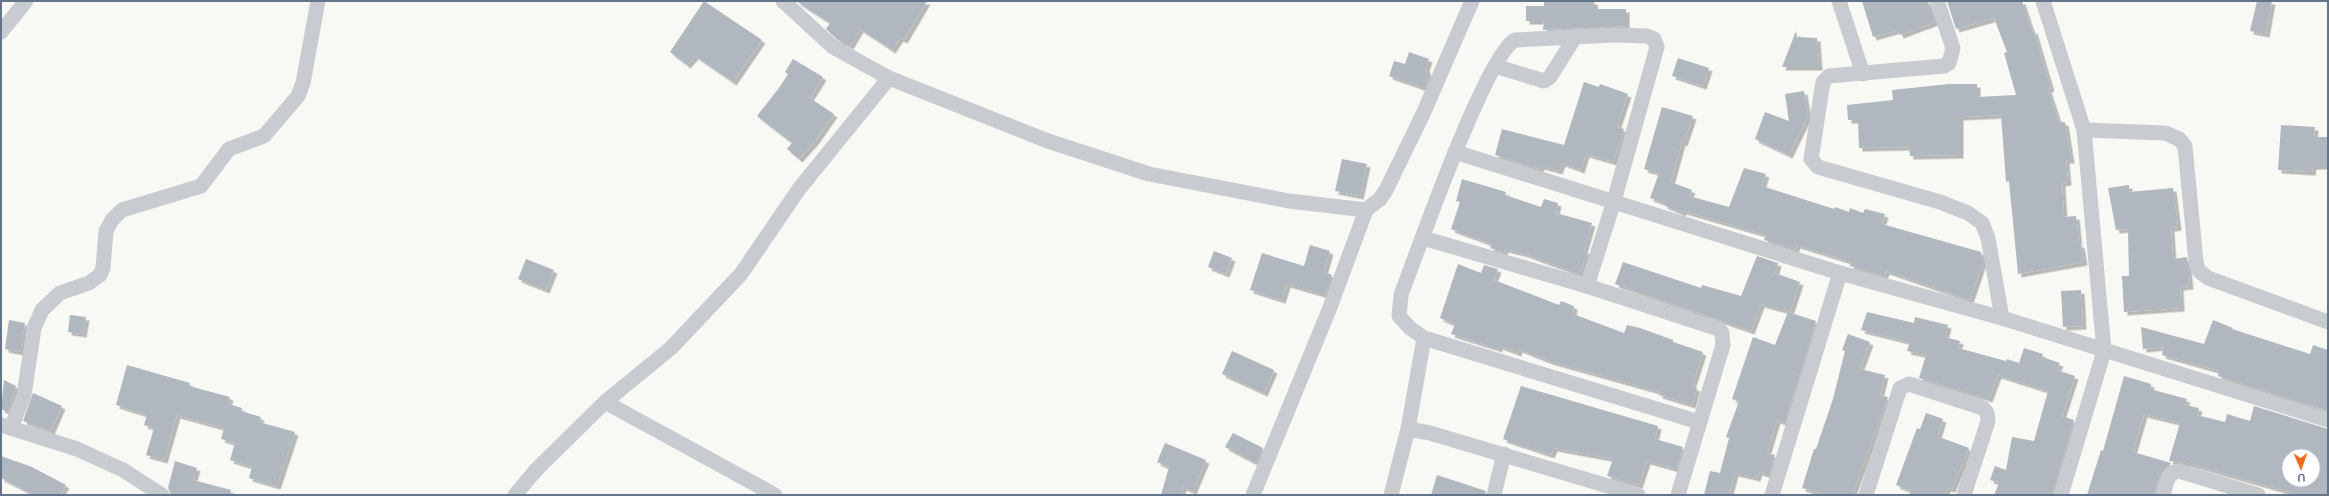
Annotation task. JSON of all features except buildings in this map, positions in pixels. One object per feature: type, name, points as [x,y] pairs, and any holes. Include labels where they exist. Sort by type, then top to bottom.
[{"type":"street","points":[[1,32],[26,1]]},
{"type":"street","points":[[162,495],[123,470],[77,449],[6,426],[24,395],[34,328],[42,310],[60,293],[89,283],[100,275],[103,268],[106,231],[112,220],[122,210],[155,198],[192,190],[201,186],[229,149],[264,136],[298,96],[303,83],[318,1]]},
{"type":"street","points":[[783,1],[833,47],[889,78],[1048,141],[1149,174],[1290,201],[1366,210]]},
{"type":"street","points":[[1254,494],[1329,310],[1366,210],[1380,199],[1386,190],[1423,114],[1472,1]]},
{"type":"street","points":[[1839,1],[1863,74]]},
{"type":"street","points":[[1937,1],[1954,48],[1949,63],[1944,66],[1829,76],[1823,82],[1811,155],[1812,163],[1818,167],[1882,187],[1940,202],[1968,213],[1982,223],[1988,238],[2002,318]]},
{"type":"street","points":[[2042,1],[2084,130],[2104,351],[2060,495]]},
{"type":"street","points":[[1586,286],[1614,201],[1658,47],[1657,43],[1647,36],[1515,40],[1505,49],[1495,66],[1455,152],[1401,296],[1399,316],[1404,322],[1424,338],[1699,422]]},
{"type":"street","points":[[1495,66],[1540,81],[1544,80],[1550,76],[1575,37]]},
{"type":"street","points":[[515,495],[536,470],[605,402],[671,348],[741,274],[799,189],[889,78]]},
{"type":"street","points":[[2084,130],[2165,133],[2179,140],[2185,146],[2196,262],[2199,271],[2208,278],[2328,322]]},
{"type":"street","points":[[1455,152],[1840,273],[2002,318],[2328,420]]},
{"type":"street","points":[[1423,238],[1586,286],[1719,329],[1722,333],[1723,345],[1678,495]]},
{"type":"street","points":[[1772,495],[1840,273]]},
{"type":"street","points":[[1391,495],[1408,429],[1424,338]]},
{"type":"street","points":[[1866,495],[1898,393],[1900,388],[1909,384],[1983,408],[1987,413],[1988,420],[1964,495]]},
{"type":"street","points":[[605,402],[776,495]]},
{"type":"street","points":[[1408,429],[1430,433],[1504,454],[1638,495]]},
{"type":"street","points":[[1494,495],[1504,454]]},
{"type":"street","points":[[2163,495],[2169,475],[2173,472],[2179,471],[2258,495]]}]
